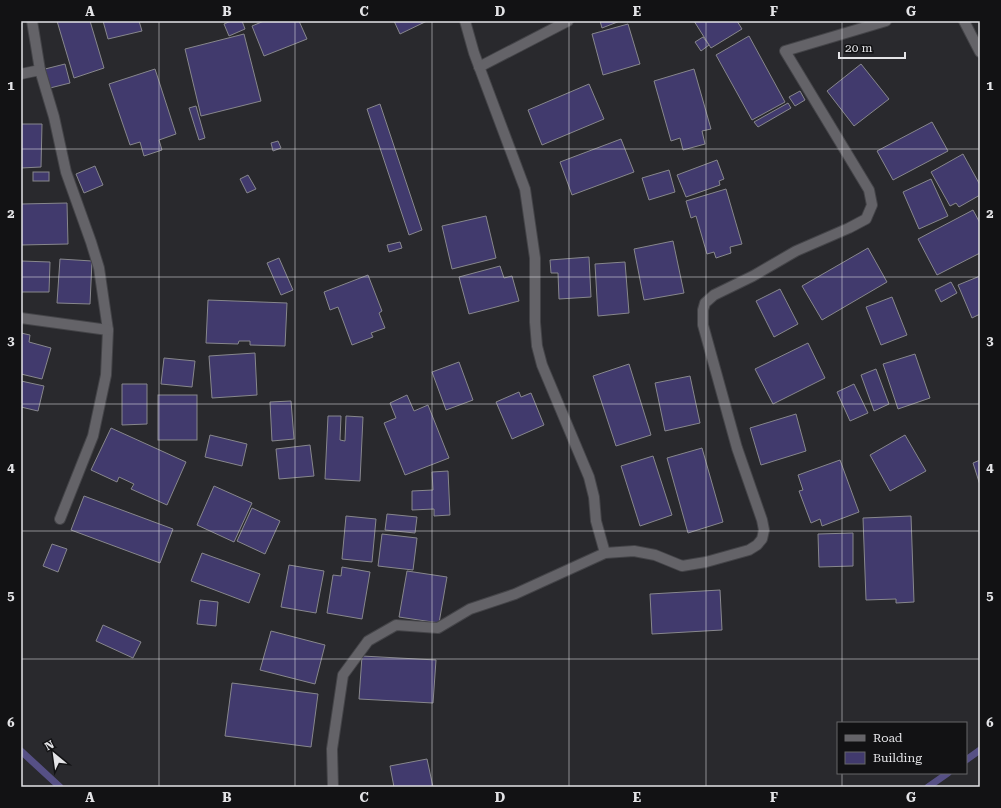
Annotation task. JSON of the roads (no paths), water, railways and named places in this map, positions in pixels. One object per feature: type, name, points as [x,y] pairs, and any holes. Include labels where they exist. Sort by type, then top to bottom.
[{"type":"street","points":[[32,21],[40,70],[54,117],[66,172],[92,242],[99,268],[108,330],[106,375],[93,436],[60,519]]},
{"type":"street","points":[[465,21],[479,67],[525,189],[535,258],[535,322],[537,346],[542,364],[589,477],[594,497],[596,521],[605,553]]},
{"type":"street","points":[[479,67],[568,21]]},
{"type":"street","points":[[333,787],[332,749],[343,675],[368,641],[396,625],[438,628],[470,609],[515,594],[605,553],[634,551],[648,553],[682,566],[706,562],[749,550],[757,545],[762,538],[764,530],[762,520],[737,448],[703,325],[703,310],[705,303],[714,295],[753,276],[796,251],[850,228],[866,219],[872,205],[869,190],[785,51],[886,21]]},
{"type":"street","points":[[964,21],[980,52]]},
{"type":"street","points":[[21,74],[40,70]]},
{"type":"street","points":[[21,318],[108,330]]},
{"type":"waterway","points":[[967,759],[980,750]]},
{"type":"waterway","points":[[21,751],[60,787]]},
{"type":"waterway","points":[[928,787],[947,774]]}]
